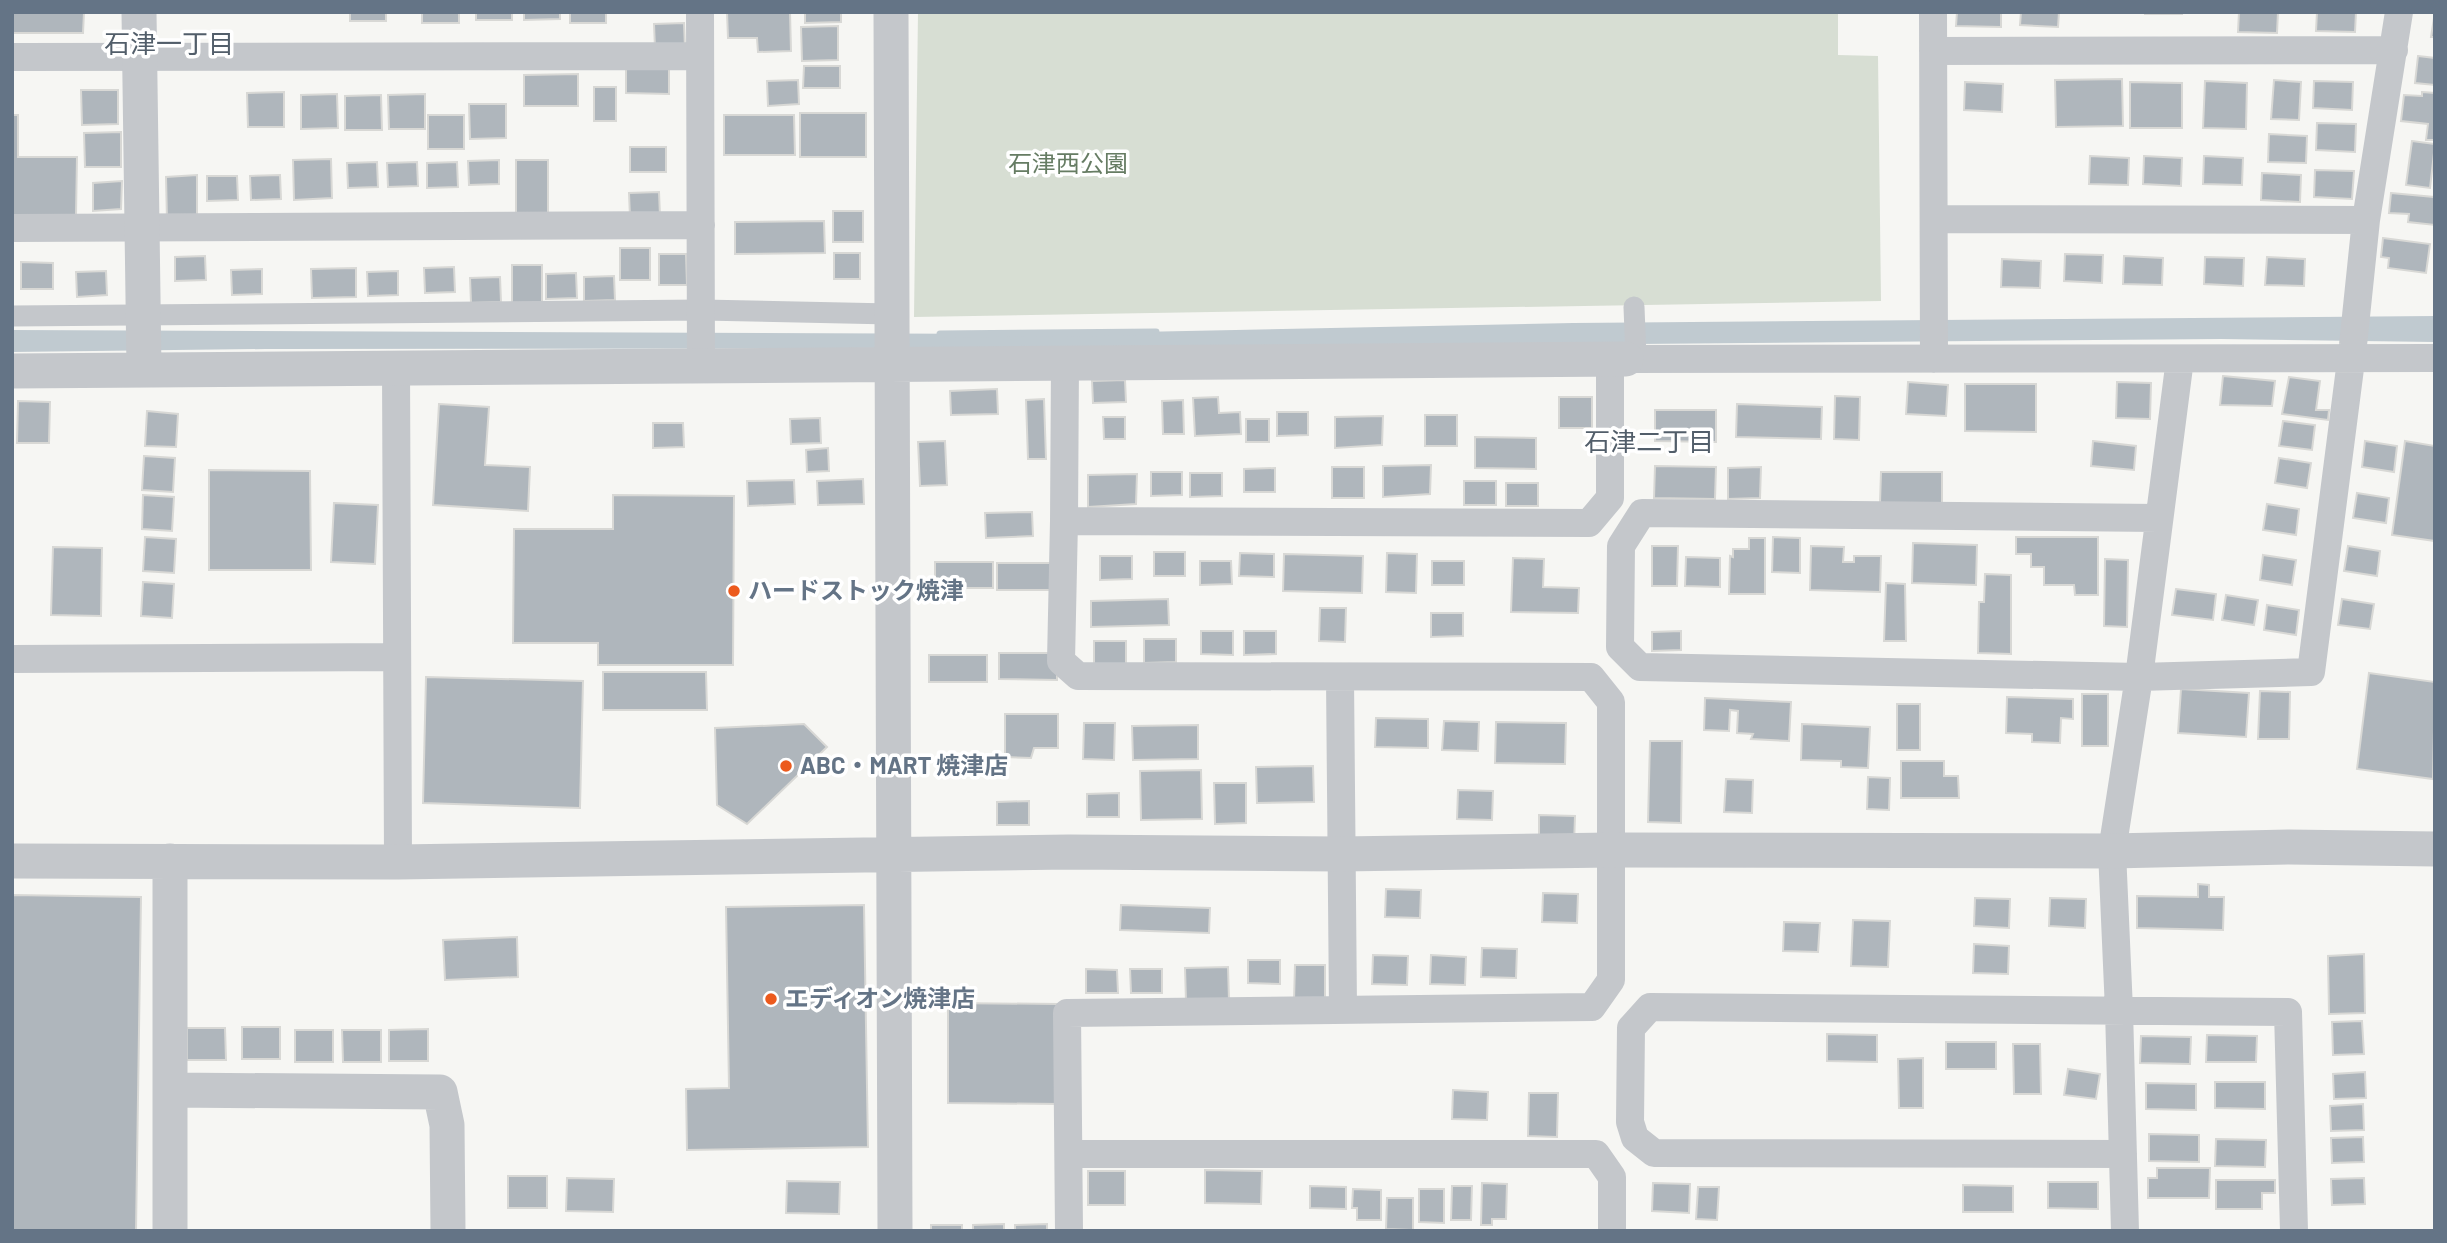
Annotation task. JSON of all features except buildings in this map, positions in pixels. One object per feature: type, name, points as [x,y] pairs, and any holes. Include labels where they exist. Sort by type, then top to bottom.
[{"type":"street","points":[[139,12],[144,363]]},
{"type":"street","points":[[700,12],[701,360]]},
{"type":"street","points":[[891,12],[895,1231]]},
{"type":"street","points":[[1933,12],[1934,353]]},
{"type":"street","points":[[2158,519],[1642,513],[1621,546],[1620,647],[1640,667],[2138,677],[2311,672],[2366,220],[2399,12]]},
{"type":"street","points":[[1933,51],[2395,50]]},
{"type":"street","points":[[12,57],[699,56]]},
{"type":"street","points":[[1934,219],[2366,220]]},
{"type":"street","points":[[12,228],[701,225]]},
{"type":"street","points":[[1065,522],[1589,523],[1610,498],[1624,359],[1634,307]]},
{"type":"street","points":[[12,316],[702,310],[891,314]]},
{"type":"street","points":[[12,371],[144,363],[396,368],[701,360],[892,365],[1624,359],[1934,353],[2180,359],[2352,352],[2435,358]]},
{"type":"street","points":[[2125,1231],[2112,851],[2180,359]]},
{"type":"street","points":[[1065,363],[1065,522],[1061,660],[1079,676],[1591,677],[1611,702],[1611,980],[1592,1007],[1067,1013],[1069,1231]]},
{"type":"street","points":[[396,368],[398,862]]},
{"type":"street","points":[[12,659],[397,657]]},
{"type":"street","points":[[1340,677],[1343,1009]]},
{"type":"street","points":[[12,861],[398,862],[1069,852],[1341,854],[1611,850],[2112,851],[2289,847],[2435,849]]},
{"type":"street","points":[[170,861],[170,1231]]},
{"type":"street","points":[[2123,1154],[1654,1153],[1635,1138],[1630,1122],[1631,1028],[1650,1007],[2288,1012],[2294,1231]]},
{"type":"street","points":[[171,1090],[440,1092],[447,1125],[448,1231]]},
{"type":"street","points":[[1069,1154],[1596,1154],[1612,1177],[1612,1231]]},
{"type":"green space","name":"石津西公園","points":[[918,12],[1838,12],[1838,55],[1878,56],[1881,301],[914,317]]},
{"type":"shaded area","points":[[2435,316],[2435,342],[2221,339],[1174,348],[265,349],[12,352],[12,330],[1040,334],[1573,323]]},
{"type":"waterway","points":[[940,334],[1156,332]]},
{"type":"place","name":"ハードストック焼津","points":[[734,591]]},
{"type":"place","name":"ABC・MART 焼津店","points":[[786,766]]},
{"type":"place","name":"エディオン焼津店","points":[[771,999]]},
{"type":"district","name":"石津一丁目","points":[[169,44]]},
{"type":"district","name":"石津二丁目","points":[[1649,442]]}]
